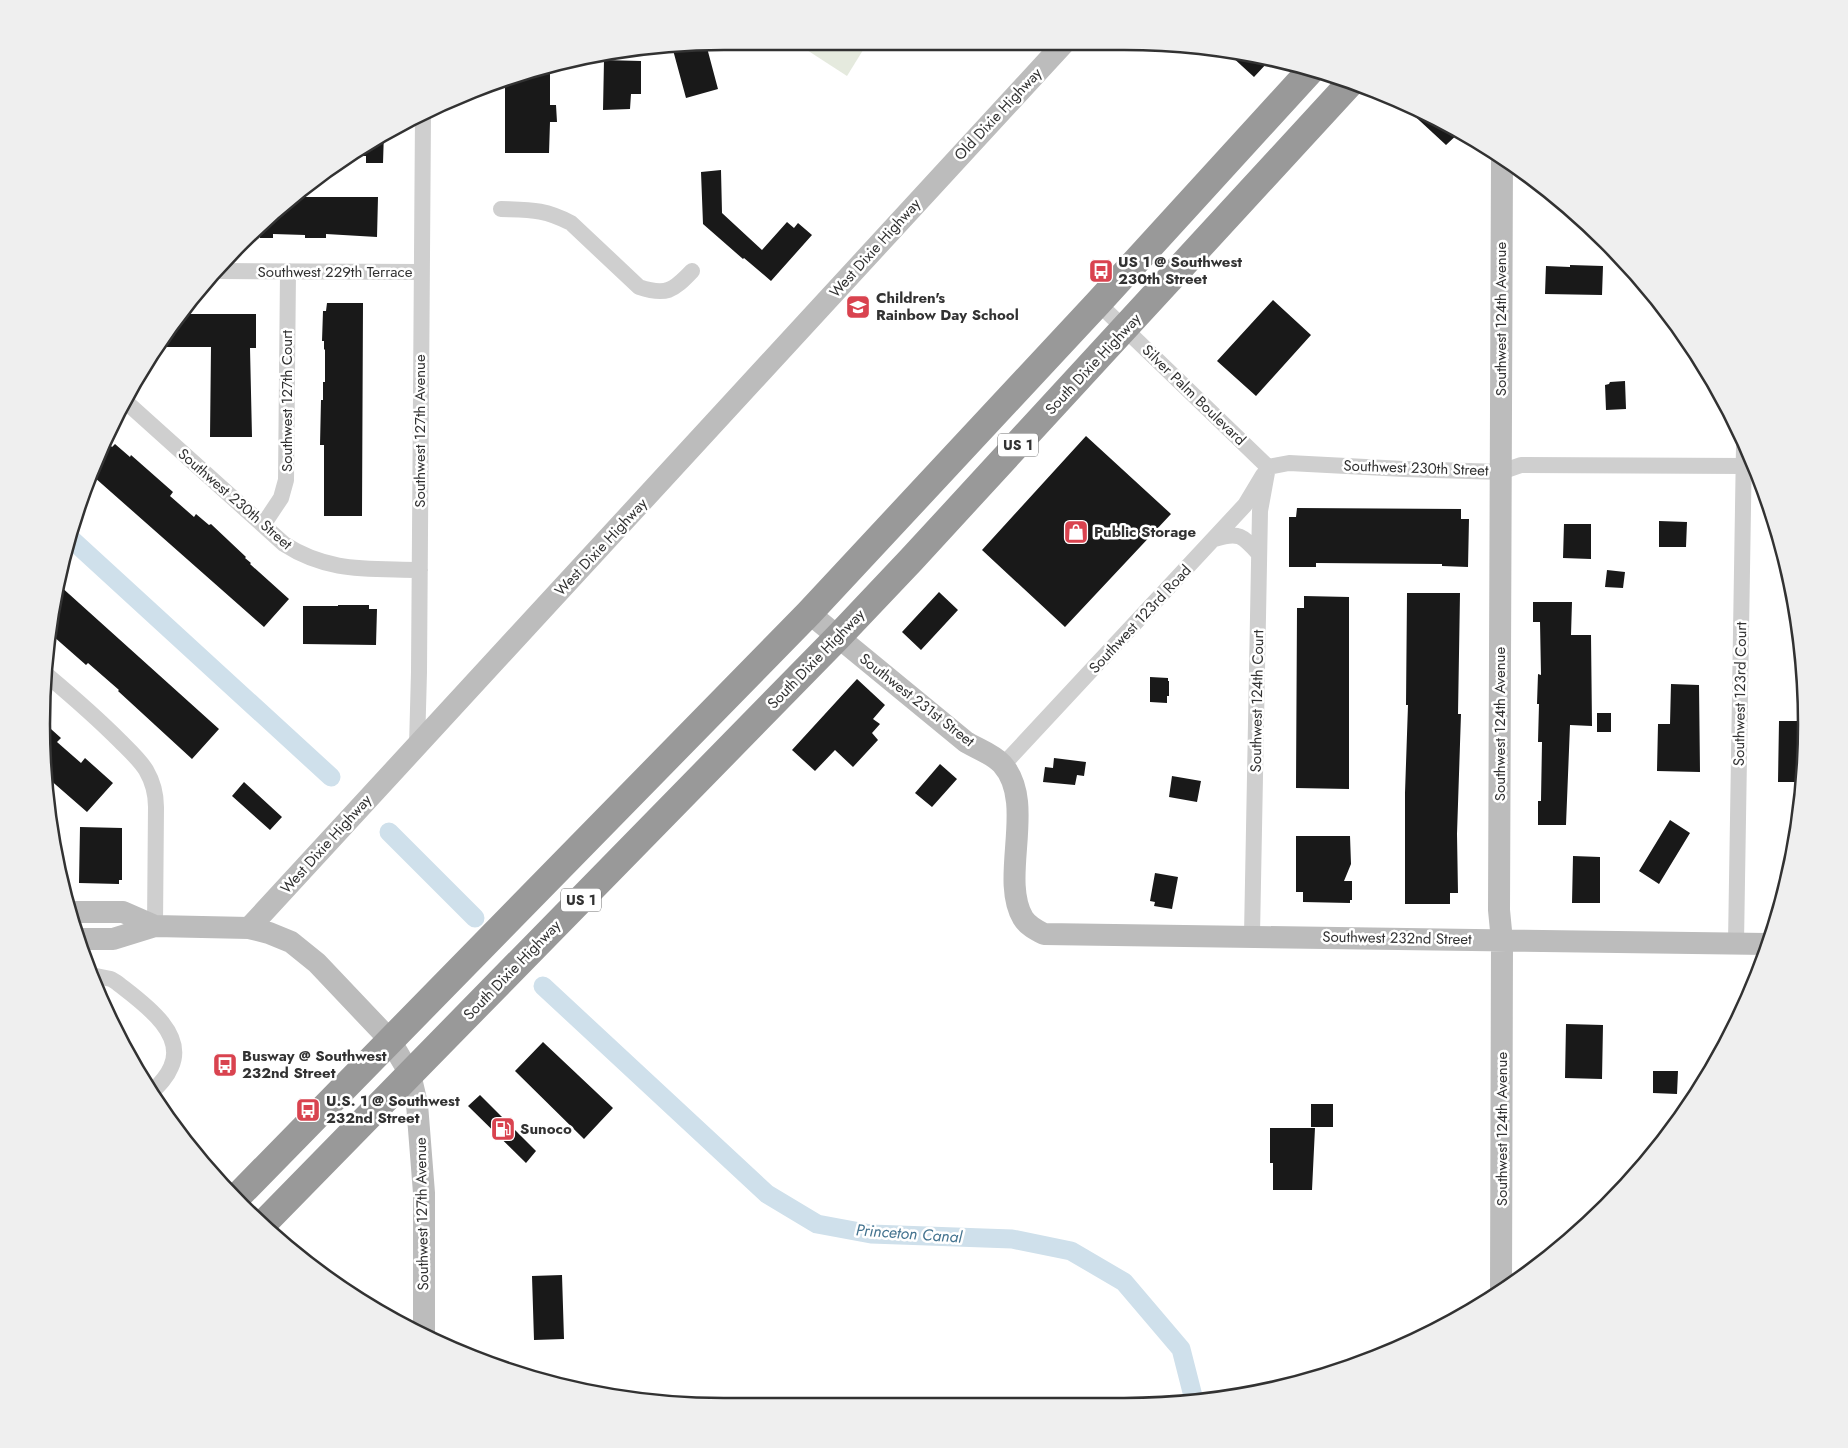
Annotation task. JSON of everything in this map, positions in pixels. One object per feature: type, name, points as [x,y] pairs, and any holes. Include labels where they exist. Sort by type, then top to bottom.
[{"type":"highway","name":"US 1","points":[[240,1193],[809,613],[1098,303],[1306,75]]},
{"type":"highway","points":[[1324,113],[1333,84]]},
{"type":"highway","name":"South Dixie Highway","points":[[267,1220],[838,637],[1347,88]]},
{"type":"highway","points":[[410,1074],[412,1052],[419,1039],[566,892],[584,842]]},
{"type":"highway","points":[[254,1207],[367,1097],[394,1061],[390,1040]]},
{"type":"street","name":"Old Dixie Highway","points":[[952,164],[1058,50]]},
{"type":"street","name":"Southwest 127th Avenue","points":[[417,746],[423,122]]},
{"type":"street","name":"West Dixie Highway","points":[[249,928],[952,164]]},
{"type":"street","name":"Southwest 124th Avenue","points":[[1501,1282],[1502,941],[1499,910],[1502,167]]},
{"type":"street","points":[[501,208],[543,211],[565,220],[639,287],[653,291],[667,291],[677,286],[692,271]]},
{"type":"street","name":"Southwest 229th Terrace","points":[[225,271],[421,272]]},
{"type":"street","name":"Southwest 127th Court","points":[[263,525],[280,498],[286,480],[288,271]]},
{"type":"street","name":"Silver Palm Boulevard","points":[[1098,303],[1268,467]]},
{"type":"street","name":"Southwest 230th Street","points":[[130,406],[284,544],[296,552],[325,564],[351,568],[420,570]]},
{"type":"street","name":"Southwest 123rd Court","points":[[1736,943],[1744,460]]},
{"type":"street","name":"Southwest 230th Street","points":[[1268,467],[1289,462],[1404,469],[1501,472],[1521,465],[1744,466]]},
{"type":"street","name":"Southwest 123rd Road","points":[[1003,765],[1245,505],[1268,467]]},
{"type":"street","name":"Southwest 124th Court","points":[[1252,935],[1260,511],[1268,467]]},
{"type":"street","points":[[1214,538],[1227,534],[1238,534],[1246,539],[1260,554]]},
{"type":"street","name":"Southwest 231st Street","points":[[809,613],[966,742],[1003,765]]},
{"type":"street","points":[[51,679],[85,706],[132,754],[143,766],[152,782],[156,801],[155,926]]},
{"type":"street","name":"Southwest 232nd Street","points":[[1003,765],[1013,786],[1016,809],[1016,894],[1018,906],[1023,918],[1030,926],[1044,934],[1252,935],[1502,941],[1761,944]]},
{"type":"street","points":[[77,912],[122,912],[155,926]]},
{"type":"street","points":[[85,939],[113,939],[155,926],[249,928],[284,938],[300,948],[334,980],[390,1040]]},
{"type":"street","points":[[99,977],[116,982],[159,1018],[169,1032],[174,1047],[173,1061],[171,1068],[156,1086]]},
{"type":"street","name":"Southwest 127th Avenue","points":[[390,1040],[410,1074],[418,1111],[424,1193],[424,1327]]},
{"type":"shaded area","points":[[807,50],[863,50],[847,76]]},
{"type":"building","points":[[708,50],[718,89],[686,98],[673,52]]},
{"type":"building","points":[[1235,60],[1265,65],[1254,77]]},
{"type":"building","points":[[604,61],[641,61],[641,94],[631,94],[630,109],[603,110]]},
{"type":"building","points":[[550,73],[550,105],[556,105],[557,122],[550,122],[549,153],[505,153],[505,87]]},
{"type":"building","points":[[1416,117],[1455,137],[1446,145]]},
{"type":"building","points":[[384,142],[383,163],[366,163],[366,156],[362,156]]},
{"type":"building","points":[[721,170],[722,213],[762,250],[787,222],[794,228],[798,223],[812,235],[771,281],[703,224],[701,172]]},
{"type":"building","points":[[304,197],[378,197],[377,237],[326,234],[326,238],[305,238],[305,235],[273,234],[273,238],[260,238],[260,235]]},
{"type":"building","points":[[1570,265],[1603,266],[1602,295],[1545,294],[1546,266],[1570,267]]},
{"type":"building","points":[[1273,300],[1311,335],[1256,396],[1217,361]]},
{"type":"building","points":[[327,303],[363,303],[362,516],[324,516],[324,445],[320,445],[321,400],[323,400],[323,382],[325,382],[325,350],[324,341],[322,341],[323,311],[326,311]]},
{"type":"building","points":[[189,314],[256,314],[256,348],[250,348],[252,437],[210,437],[211,347],[166,347]]},
{"type":"building","points":[[1625,381],[1626,409],[1606,410],[1605,385],[1610,382]]},
{"type":"building","name":"Public Storage","points":[[1086,436],[1171,514],[1065,627],[982,550]]},
{"type":"building","points":[[115,444],[130,457],[131,455],[173,492],[170,496],[194,517],[196,514],[209,525],[211,524],[246,557],[250,564],[289,599],[264,627],[96,479],[111,446],[112,447]]},
{"type":"building","points":[[1297,508],[1461,509],[1461,519],[1469,519],[1468,567],[1442,566],[1442,564],[1316,563],[1316,567],[1289,567],[1289,517],[1296,517]]},
{"type":"building","points":[[1659,521],[1687,522],[1686,547],[1659,547]]},
{"type":"building","points":[[1564,524],[1591,524],[1591,559],[1563,558]]},
{"type":"building","points":[[1607,570],[1625,572],[1623,588],[1605,587]]},
{"type":"building","points":[[64,589],[219,729],[192,759],[119,690],[88,663],[86,665],[56,638]]},
{"type":"building","points":[[939,592],[958,610],[921,650],[902,632]]},
{"type":"building","points":[[1407,593],[1460,593],[1458,714],[1461,714],[1457,834],[1458,893],[1450,893],[1450,904],[1405,904],[1405,793],[1408,705],[1406,705]]},
{"type":"building","points":[[1304,596],[1349,597],[1349,789],[1296,788],[1297,608],[1304,608]]},
{"type":"building","points":[[1533,602],[1572,602],[1571,635],[1591,635],[1592,726],[1570,725],[1566,825],[1538,825],[1538,801],[1541,801],[1542,742],[1538,742],[1539,704],[1537,704],[1538,674],[1541,675],[1540,622],[1533,622]]},
{"type":"building","points":[[369,605],[369,609],[377,609],[376,645],[303,644],[303,606]]},
{"type":"building","points":[[1150,677],[1168,678],[1169,696],[1167,696],[1167,703],[1150,702]]},
{"type":"building","points":[[857,679],[885,705],[873,719],[880,724],[872,733],[878,740],[853,767],[835,750],[815,771],[792,750]]},
{"type":"building","points":[[1671,684],[1699,685],[1700,772],[1657,771],[1658,724],[1670,724]]},
{"type":"building","points":[[1597,713],[1611,713],[1611,732],[1597,732]]},
{"type":"building","points":[[1779,721],[1798,721],[1795,782],[1778,782]]},
{"type":"building","points":[[50,728],[61,738],[57,742],[81,763],[85,758],[113,783],[87,812],[53,782]]},
{"type":"building","points":[[1054,758],[1086,762],[1084,776],[1077,775],[1075,785],[1043,782],[1045,767],[1053,768]]},
{"type":"building","points":[[940,764],[957,779],[932,807],[915,793]]},
{"type":"building","points":[[1172,776],[1201,781],[1197,802],[1169,797]]},
{"type":"building","points":[[244,782],[282,817],[270,830],[232,796]]},
{"type":"building","points":[[1670,820],[1690,833],[1659,884],[1639,871]]},
{"type":"building","points":[[80,827],[122,828],[122,880],[119,880],[119,884],[79,883]]},
{"type":"building","points":[[1296,836],[1350,836],[1351,864],[1344,881],[1352,881],[1352,900],[1350,900],[1350,903],[1303,902],[1303,892],[1296,892]]},
{"type":"building","points":[[1573,856],[1600,857],[1600,903],[1572,903]]},
{"type":"building","points":[[1155,873],[1178,877],[1172,909],[1154,906],[1155,902],[1150,901]]},
{"type":"building","points":[[1566,1024],[1603,1025],[1602,1079],[1565,1078]]},
{"type":"building","points":[[543,1042],[613,1108],[584,1139],[515,1071]]},
{"type":"building","points":[[1653,1071],[1678,1071],[1677,1094],[1653,1093]]},
{"type":"building","name":"Sunoco","points":[[480,1095],[536,1151],[526,1163],[468,1106]]},
{"type":"building","points":[[1311,1104],[1333,1104],[1333,1127],[1311,1127]]},
{"type":"building","points":[[1270,1128],[1315,1128],[1312,1190],[1273,1190],[1273,1163],[1270,1163]]},
{"type":"building","points":[[562,1275],[564,1339],[534,1340],[532,1276]]},
{"type":"waterway","points":[[75,543],[331,777]]},
{"type":"waterway","name":"Princeton Canal","points":[[389,832],[475,918]]},
{"type":"waterway","name":"Princeton Canal","points":[[543,986],[767,1194],[817,1224],[871,1234],[1012,1239],[1071,1251],[1124,1282],[1181,1349],[1193,1394]]},
{"type":"place","name":"US 1 @ Southwest 230th Street","points":[[1101,271]]},
{"type":"place","name":"Children's Rainbow Day School","points":[[858,307]]},
{"type":"place","name":"Public Storage","points":[[1076,532]]},
{"type":"place","name":"Busway @ Southwest 232nd Street","points":[[225,1065]]},
{"type":"place","name":"U.S. 1 @ Southwest 232nd Street","points":[[308,1110]]},
{"type":"place","name":"Sunoco","points":[[503,1129]]}]
